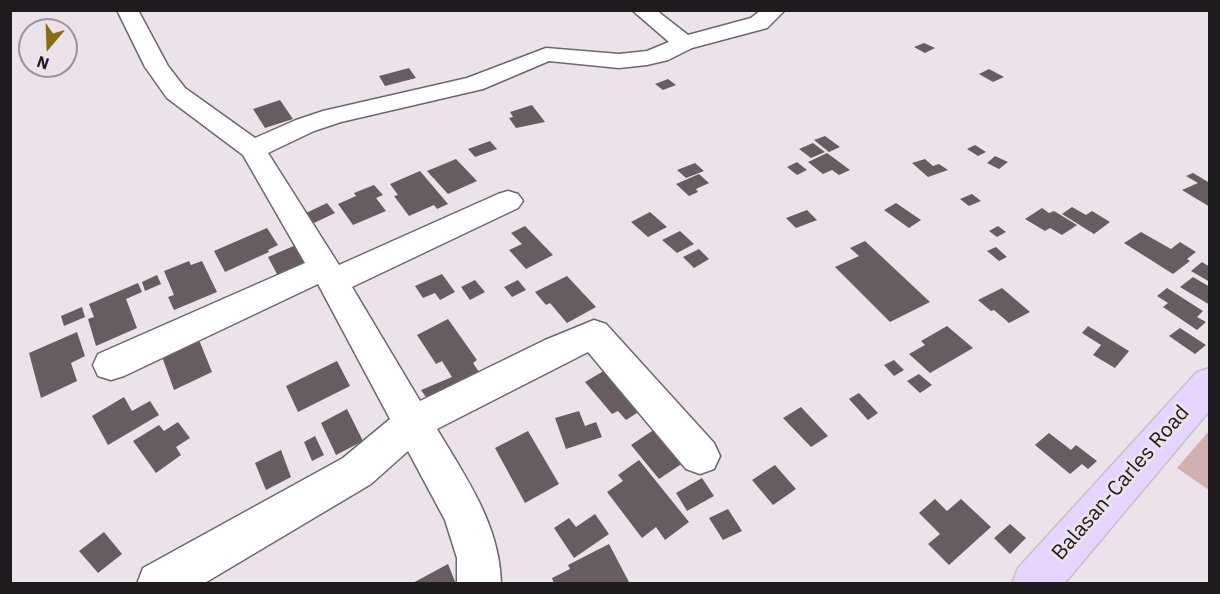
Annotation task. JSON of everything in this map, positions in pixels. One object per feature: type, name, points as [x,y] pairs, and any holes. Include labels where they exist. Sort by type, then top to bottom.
[{"type":"main road","name":"Balasan-Carles Road","points":[[1034,584],[1209,383]]},
{"type":"street","points":[[127,10],[157,67],[176,93],[253,150],[329,275],[464,513],[479,558],[479,584]]},
{"type":"street","points":[[642,10],[684,43]]},
{"type":"street","points":[[253,150],[276,136],[321,120],[476,84],[549,55],[602,59],[646,58],[672,52],[684,43],[759,23],[775,10]]},
{"type":"street","points":[[111,365],[508,201]]},
{"type":"street","points":[[159,584],[357,471],[413,423],[594,334],[700,456]]},
{"type":"shaded area","points":[[1209,431],[1209,490],[1177,468]]},
{"type":"building","points":[[924,43],[935,48],[925,53],[914,47]]},
{"type":"building","points":[[409,68],[416,78],[385,86],[379,76]]},
{"type":"building","points":[[989,69],[1004,77],[993,82],[979,74]]},
{"type":"building","points":[[668,79],[676,85],[663,90],[655,84]]},
{"type":"building","points":[[280,100],[293,119],[265,128],[253,109]]},
{"type":"building","points":[[532,105],[545,122],[516,128],[509,118],[513,117],[510,112]]},
{"type":"building","points":[[825,136],[840,147],[829,152],[814,140]]},
{"type":"building","points":[[490,141],[497,149],[475,157],[468,149]]},
{"type":"building","points":[[813,143],[825,152],[811,158],[799,149]]},
{"type":"building","points":[[975,145],[986,152],[978,156],[967,149]]},
{"type":"building","points":[[827,153],[850,170],[839,175],[832,170],[823,174],[808,162]]},
{"type":"building","points":[[995,156],[1008,162],[999,169],[987,163]]},
{"type":"building","points":[[456,159],[477,181],[448,194],[427,171]]},
{"type":"building","points":[[925,159],[933,166],[939,164],[948,170],[928,177],[912,163]]},
{"type":"building","points":[[797,162],[807,170],[797,175],[787,167]]},
{"type":"building","points":[[695,163],[704,171],[686,178],[677,170]]},
{"type":"building","points":[[420,171],[448,204],[437,209],[434,205],[409,216],[394,196],[398,195],[390,184]]},
{"type":"building","points":[[1193,173],[1210,183],[1210,207],[1182,190],[1198,183],[1186,176]]},
{"type":"building","points":[[699,174],[709,183],[696,189],[698,192],[689,196],[676,184]]},
{"type":"building","points":[[374,185],[383,195],[376,198],[386,211],[353,225],[338,204],[356,196],[354,193]]},
{"type":"building","points":[[972,194],[981,201],[969,206],[960,199]]},
{"type":"building","points":[[327,203],[335,213],[314,223],[306,213]]},
{"type":"building","points":[[896,203],[921,220],[909,228],[884,210]]},
{"type":"building","points":[[1072,207],[1086,215],[1092,211],[1110,222],[1094,234],[1062,214]]},
{"type":"building","points":[[1042,208],[1049,213],[1054,211],[1077,225],[1062,235],[1050,228],[1045,231],[1025,219]]},
{"type":"building","points":[[807,210],[817,220],[796,228],[786,218]]},
{"type":"building","points":[[650,212],[667,227],[648,237],[631,222]]},
{"type":"building","points":[[525,226],[553,255],[526,269],[509,250],[522,244],[511,233]]},
{"type":"building","points":[[998,226],[1006,232],[997,237],[989,231]]},
{"type":"building","points":[[267,228],[278,245],[268,250],[269,252],[225,272],[214,251]]},
{"type":"building","points":[[680,231],[694,244],[677,253],[662,240]]},
{"type":"building","points":[[1141,232],[1171,249],[1180,242],[1196,252],[1187,259],[1190,261],[1173,274],[1124,243]]},
{"type":"building","points":[[865,241],[930,302],[890,322],[835,267],[859,256],[850,248]]},
{"type":"building","points":[[296,245],[306,264],[278,276],[268,257]]},
{"type":"building","points":[[996,247],[1007,257],[999,261],[987,251]]},
{"type":"building","points":[[699,249],[709,259],[694,268],[683,257]]},
{"type":"building","points":[[189,261],[191,265],[202,261],[217,292],[174,310],[168,297],[174,295],[164,271]]},
{"type":"building","points":[[1202,262],[1210,267],[1210,282],[1191,271]]},
{"type":"building","points":[[442,274],[455,292],[440,300],[435,293],[423,298],[415,286]]},
{"type":"building","points":[[157,275],[161,284],[145,291],[142,282]]},
{"type":"building","points":[[567,276],[596,307],[567,323],[550,303],[546,305],[535,292]]},
{"type":"building","points":[[1193,277],[1210,287],[1210,305],[1180,287]]},
{"type":"building","points":[[475,280],[485,292],[470,300],[461,287]]},
{"type":"building","points":[[518,280],[526,290],[512,297],[504,287]]},
{"type":"building","points":[[138,283],[142,292],[126,299],[137,328],[96,346],[88,319],[94,317],[89,304]]},
{"type":"building","points":[[1002,288],[1030,312],[1009,323],[978,300]]},
{"type":"building","points":[[1167,288],[1203,311],[1197,317],[1206,322],[1197,330],[1163,307],[1168,303],[1157,296]]},
{"type":"building","points":[[82,307],[85,317],[64,326],[61,316]]},
{"type":"building","points":[[448,319],[477,360],[473,363],[483,378],[430,403],[421,390],[452,377],[442,361],[436,364],[417,335]]},
{"type":"building","points":[[947,326],[973,348],[930,373],[909,354],[925,345],[921,341]]},
{"type":"building","points":[[1088,326],[1129,351],[1115,368],[1093,355],[1101,345],[1082,333]]},
{"type":"building","points":[[1180,328],[1206,345],[1195,354],[1169,336]]},
{"type":"building","points":[[77,332],[85,356],[71,363],[77,381],[41,398],[29,353]]},
{"type":"building","points":[[197,335],[212,372],[174,390],[160,351]]},
{"type":"building","points":[[894,360],[904,370],[894,376],[884,365]]},
{"type":"building","points":[[337,361],[350,386],[298,412],[286,386]]},
{"type":"building","points":[[612,366],[648,406],[626,420],[618,411],[612,414],[585,382]]},
{"type":"building","points":[[919,374],[932,385],[920,393],[907,381]]},
{"type":"building","points":[[859,393],[878,413],[868,420],[849,399]]},
{"type":"building","points":[[124,397],[132,411],[150,401],[159,415],[108,445],[92,416]]},
{"type":"building","points":[[801,407],[828,436],[811,447],[783,418]]},
{"type":"building","points":[[347,409],[363,441],[336,455],[321,423]]},
{"type":"building","points":[[579,411],[585,426],[596,422],[602,437],[566,449],[555,418]]},
{"type":"building","points":[[178,422],[190,438],[176,447],[181,455],[156,473],[133,441],[159,425],[164,431]]},
{"type":"building","points":[[658,427],[686,461],[659,479],[631,445]]},
{"type":"building","points":[[528,431],[559,484],[525,503],[495,448]]},
{"type":"building","points":[[1049,433],[1071,450],[1076,445],[1097,461],[1088,469],[1082,464],[1070,474],[1035,445]]},
{"type":"building","points":[[315,436],[324,455],[312,461],[304,442]]},
{"type":"building","points":[[281,450],[291,477],[266,490],[255,463]]},
{"type":"building","points":[[639,460],[689,522],[665,540],[656,527],[642,538],[607,492],[623,481],[618,475]]},
{"type":"building","points":[[775,465],[796,489],[773,505],[752,480]]},
{"type":"building","points":[[702,478],[714,496],[687,511],[676,493]]},
{"type":"building","points":[[935,499],[947,511],[961,499],[991,527],[949,565],[928,544],[940,534],[919,513]]},
{"type":"building","points":[[728,509],[742,531],[723,540],[709,518]]},
{"type":"building","points":[[595,514],[609,534],[574,558],[554,528],[569,518],[576,527]]},
{"type":"building","points":[[1010,524],[1026,538],[1010,554],[994,538]]},
{"type":"building","points":[[104,532],[122,554],[98,573],[79,551]]},
{"type":"building","points":[[609,544],[630,584],[554,584],[552,578],[570,569],[568,565]]},
{"type":"building","points":[[448,564],[456,584],[411,584]]}]
